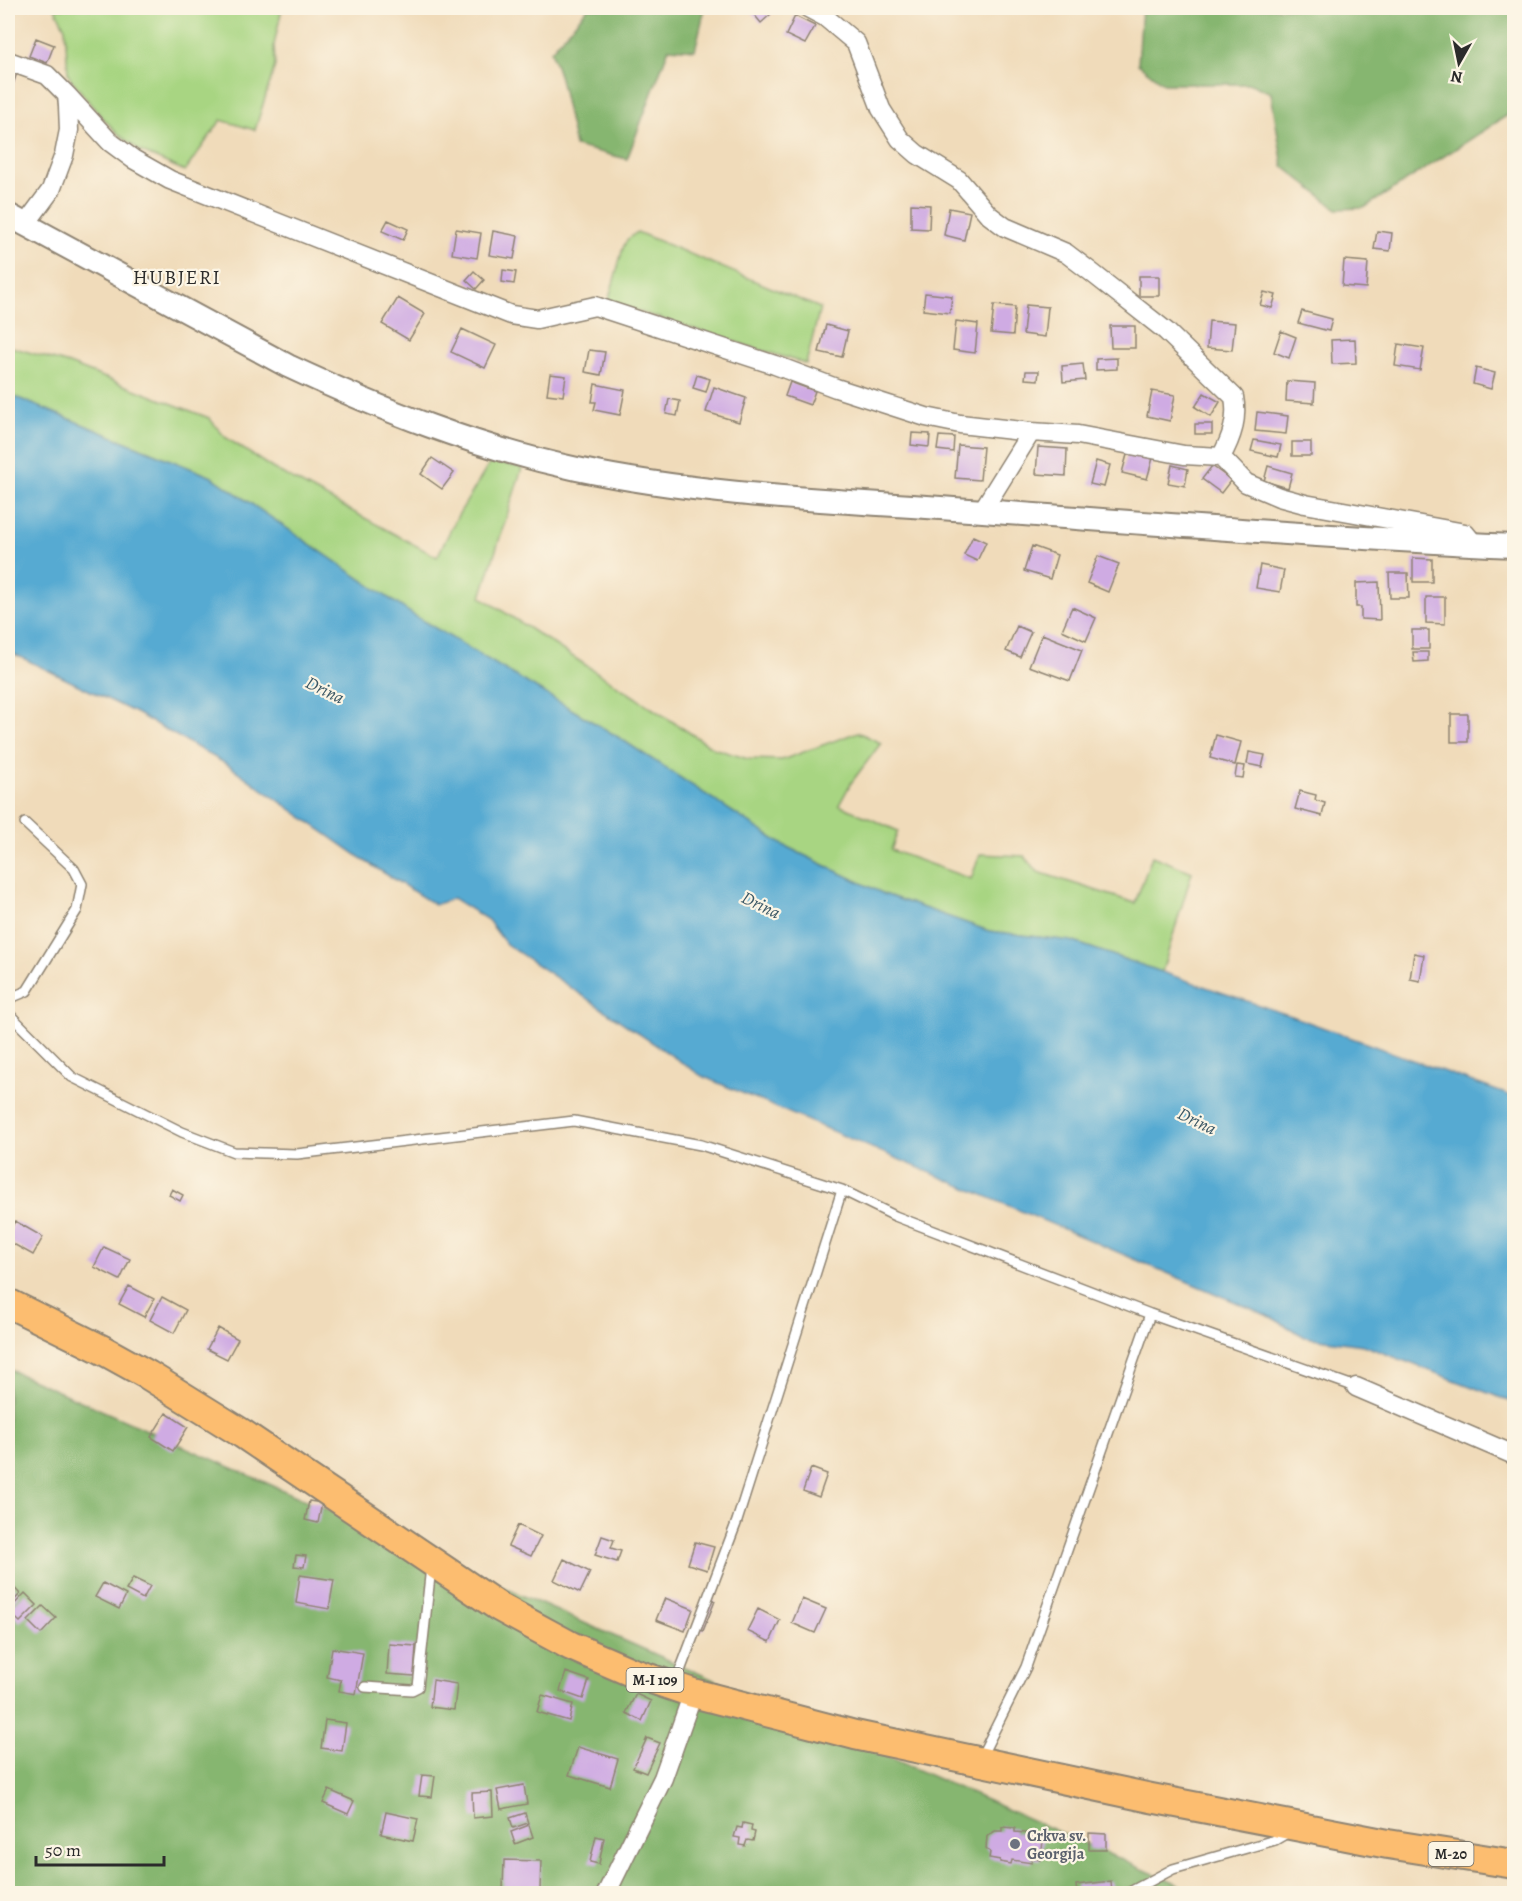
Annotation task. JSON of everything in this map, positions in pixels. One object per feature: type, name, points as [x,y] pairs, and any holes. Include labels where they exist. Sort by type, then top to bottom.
[{"type":"main road","name":"M-I 109","points":[[8,1303],[92,1344],[148,1375],[243,1434],[499,1607],[539,1630],[621,1668],[683,1689],[855,1735],[1151,1798],[1388,1844]]},
{"type":"main road","name":"M-20","points":[[1388,1844],[1515,1864]]},
{"type":"street","points":[[808,8],[825,17],[856,43],[880,109],[900,139],[917,154],[959,180],[989,215],[1005,227],[1066,253],[1091,272],[1166,331],[1234,397],[1237,411],[1232,437],[1221,457]]},
{"type":"street","points":[[8,61],[47,75],[110,142],[133,159],[170,180],[511,315],[537,319],[595,306],[775,364],[836,388],[926,417],[960,424],[1078,435],[1184,455],[1221,457],[1246,483],[1279,497],[1305,504],[1465,533],[1474,544]]},
{"type":"street","points":[[66,95],[69,130],[64,155],[51,190],[16,220],[288,366],[414,422],[474,442],[579,469],[731,492],[1147,524],[1515,546]]},
{"type":"street","points":[[982,511],[1031,432]]},
{"type":"street","points":[[1356,1387],[1515,1455]]},
{"type":"street","points":[[606,1893],[663,1778],[683,1689]]},
{"type":"lane","points":[[8,999],[27,991],[77,910],[82,884],[74,869],[25,823]]},
{"type":"lane","points":[[8,1013],[72,1077],[182,1132],[234,1152],[297,1154],[574,1121],[701,1145],[842,1190],[895,1216],[1150,1314],[1356,1387]]},
{"type":"lane","points":[[683,1689],[842,1190]]},
{"type":"lane","points":[[980,1761],[1026,1667],[1150,1314]]},
{"type":"lane","points":[[365,1687],[412,1690],[418,1687],[432,1562]]},
{"type":"lane","points":[[1126,1893],[1173,1869],[1275,1840],[1287,1833],[1289,1825]]},
{"type":"green space","points":[[55,8],[282,8],[274,45],[275,66],[255,130],[221,120],[185,171],[140,151],[116,132],[68,75],[65,28]]},
{"type":"green space","points":[[588,8],[705,8],[695,50],[669,48],[627,159],[575,146],[560,78],[551,51]]},
{"type":"green space","points":[[1142,8],[1514,8],[1514,111],[1364,208],[1337,209],[1283,166],[1271,93],[1251,84],[1164,84],[1138,64]]},
{"type":"green space","points":[[637,232],[820,308],[806,364],[608,302],[623,248],[627,240]]},
{"type":"green space","points":[[8,346],[69,364],[209,418],[225,437],[272,468],[437,557],[457,517],[491,461],[522,468],[481,597],[713,748],[748,759],[782,760],[858,732],[881,743],[851,783],[839,805],[898,831],[891,850],[971,879],[980,854],[1024,856],[1038,872],[1135,903],[1152,856],[1192,872],[1162,972],[1071,941],[989,931],[884,894],[783,845],[618,737],[415,616],[212,477],[8,394]]},
{"type":"green space","points":[[8,1369],[1197,1893],[8,1893]]},
{"type":"water","name":"Drina","points":[[8,394],[212,477],[415,616],[618,737],[783,845],[884,894],[989,931],[1071,941],[1297,1018],[1514,1097],[1514,1403],[1363,1345],[1305,1337],[1271,1317],[702,1076],[506,944],[488,920],[453,898],[435,905],[365,861],[228,765],[136,713],[8,651]]},
{"type":"building","points":[[757,8],[768,8],[772,13],[761,23],[752,12]]},
{"type":"building","points":[[795,16],[815,26],[805,44],[786,35]]},
{"type":"building","points":[[36,38],[54,45],[47,63],[29,56]]},
{"type":"building","points":[[8,69],[17,73],[8,99]]},
{"type":"building","points":[[911,204],[930,205],[929,229],[911,228]]},
{"type":"building","points":[[949,208],[970,212],[964,240],[944,235]]},
{"type":"building","points":[[388,220],[408,229],[403,240],[382,231]]},
{"type":"building","points":[[456,229],[481,233],[477,258],[452,254]]},
{"type":"building","points":[[493,231],[518,236],[514,259],[489,255]]},
{"type":"building","points":[[1377,231],[1392,233],[1390,251],[1374,249]]},
{"type":"building","points":[[1344,260],[1368,262],[1366,288],[1342,286]]},
{"type":"building","points":[[503,270],[516,272],[514,284],[502,282]]},
{"type":"building","points":[[474,271],[484,280],[476,289],[466,280]]},
{"type":"building","points":[[1139,276],[1159,276],[1159,296],[1139,296]]},
{"type":"building","points":[[1264,292],[1276,295],[1272,308],[1260,305]]},
{"type":"building","points":[[925,293],[952,296],[950,313],[923,310]]},
{"type":"building","points":[[398,298],[425,314],[409,340],[382,324]]},
{"type":"building","points":[[994,305],[1015,307],[1013,335],[991,333]]},
{"type":"building","points":[[1026,305],[1048,307],[1045,337],[1023,334]]},
{"type":"building","points":[[1302,311],[1332,319],[1329,331],[1298,323]]},
{"type":"building","points":[[956,321],[978,324],[975,353],[953,350]]},
{"type":"building","points":[[1209,321],[1235,323],[1232,350],[1207,348]]},
{"type":"building","points":[[826,325],[848,331],[842,357],[819,352]]},
{"type":"building","points":[[1110,326],[1135,326],[1135,348],[1111,348]]},
{"type":"building","points":[[462,329],[496,345],[485,368],[451,352]]},
{"type":"building","points":[[1281,331],[1296,337],[1289,358],[1274,352]]},
{"type":"building","points":[[1355,339],[1356,363],[1332,364],[1331,340]]},
{"type":"building","points":[[1398,344],[1424,348],[1420,370],[1395,366]]},
{"type":"building","points":[[589,350],[605,352],[601,375],[585,372]]},
{"type":"building","points":[[1117,358],[1117,369],[1096,370],[1096,359]]},
{"type":"building","points":[[1083,364],[1085,380],[1063,382],[1062,366]]},
{"type":"building","points":[[1476,368],[1495,373],[1491,389],[1473,384]]},
{"type":"building","points":[[1026,371],[1039,371],[1038,380],[1025,379]]},
{"type":"building","points":[[550,374],[566,376],[563,396],[547,394]]},
{"type":"building","points":[[697,375],[710,379],[706,392],[693,388]]},
{"type":"building","points":[[1287,381],[1315,383],[1314,403],[1286,401]]},
{"type":"building","points":[[790,382],[815,391],[810,405],[785,396]]},
{"type":"building","points":[[595,384],[625,390],[620,415],[594,410],[596,402],[592,402]]},
{"type":"building","points":[[714,387],[746,398],[739,422],[706,412]]},
{"type":"building","points":[[1152,391],[1175,395],[1170,421],[1147,416]]},
{"type":"building","points":[[1204,393],[1220,402],[1211,417],[1195,407]]},
{"type":"building","points":[[669,399],[680,401],[677,416],[666,414]]},
{"type":"building","points":[[1257,412],[1288,416],[1286,434],[1255,431]]},
{"type":"building","points":[[1195,424],[1212,424],[1212,434],[1195,434]]},
{"type":"building","points":[[912,433],[930,434],[929,447],[911,445]]},
{"type":"building","points":[[939,436],[954,437],[953,452],[937,450]]},
{"type":"building","points":[[1254,440],[1281,445],[1278,457],[1251,451]]},
{"type":"building","points":[[1292,442],[1311,442],[1311,456],[1292,456]]},
{"type":"building","points":[[958,445],[983,447],[980,480],[955,478]]},
{"type":"building","points":[[1038,447],[1067,449],[1066,476],[1036,474]]},
{"type":"building","points":[[1128,451],[1153,458],[1147,479],[1122,473]]},
{"type":"building","points":[[432,458],[454,473],[442,489],[421,474]]},
{"type":"building","points":[[1096,461],[1110,465],[1104,487],[1090,484]]},
{"type":"building","points":[[1172,465],[1188,469],[1185,486],[1168,483]]},
{"type":"building","points":[[1212,466],[1231,480],[1221,493],[1202,479]]},
{"type":"building","points":[[1268,466],[1292,473],[1288,488],[1264,481]]},
{"type":"building","points":[[973,536],[986,542],[977,561],[964,555]]},
{"type":"building","points":[[1032,546],[1057,555],[1050,579],[1024,571]]},
{"type":"building","points":[[1098,556],[1119,564],[1108,592],[1087,583]]},
{"type":"building","points":[[1413,558],[1432,559],[1432,582],[1413,582]]},
{"type":"building","points":[[1260,565],[1284,570],[1280,592],[1256,588]]},
{"type":"building","points":[[1389,573],[1408,573],[1409,598],[1390,598]]},
{"type":"building","points":[[1379,582],[1380,620],[1361,619],[1361,607],[1356,607],[1356,583]]},
{"type":"building","points":[[1426,597],[1445,597],[1445,624],[1426,623]]},
{"type":"building","points":[[1072,607],[1096,618],[1086,641],[1062,630]]},
{"type":"building","points":[[1017,626],[1031,632],[1020,657],[1006,651]]},
{"type":"building","points":[[1412,630],[1429,630],[1429,649],[1412,649]]},
{"type":"building","points":[[1042,634],[1082,650],[1070,681],[1029,666]]},
{"type":"building","points":[[1413,652],[1428,652],[1428,661],[1414,662]]},
{"type":"building","points":[[1451,714],[1468,714],[1468,742],[1451,742]]},
{"type":"building","points":[[1216,735],[1241,742],[1235,765],[1210,758]]},
{"type":"building","points":[[1249,752],[1265,755],[1262,767],[1247,764]]},
{"type":"building","points":[[1237,765],[1245,766],[1243,778],[1235,777]]},
{"type":"building","points":[[1300,791],[1316,795],[1315,800],[1325,803],[1322,816],[1295,809]]},
{"type":"building","points":[[1414,953],[1424,955],[1420,981],[1410,979]]},
{"type":"building","points":[[172,1189],[183,1195],[180,1201],[169,1195]]},
{"type":"building","points":[[15,1221],[43,1237],[33,1255],[8,1241],[8,1234]]},
{"type":"building","points":[[104,1247],[130,1259],[120,1280],[94,1267]]},
{"type":"building","points":[[129,1286],[154,1299],[144,1317],[119,1304]]},
{"type":"building","points":[[162,1297],[186,1310],[174,1333],[150,1320]]},
{"type":"building","points":[[218,1328],[238,1339],[227,1359],[207,1349]]},
{"type":"building","points":[[166,1413],[188,1427],[173,1451],[151,1437]]},
{"type":"building","points":[[811,1468],[827,1474],[819,1497],[803,1491]]},
{"type":"building","points":[[309,1501],[322,1503],[318,1523],[305,1520]]},
{"type":"building","points":[[518,1525],[541,1536],[531,1556],[508,1546]]},
{"type":"building","points":[[602,1536],[614,1540],[611,1548],[621,1551],[617,1562],[595,1555]]},
{"type":"building","points":[[695,1542],[714,1547],[707,1570],[688,1564]]},
{"type":"building","points":[[296,1555],[306,1556],[304,1567],[294,1566]]},
{"type":"building","points":[[564,1559],[590,1572],[580,1593],[554,1580]]},
{"type":"building","points":[[300,1575],[334,1580],[329,1609],[296,1603]]},
{"type":"building","points":[[133,1578],[150,1586],[143,1599],[126,1590]]},
{"type":"building","points":[[8,1581],[20,1594],[8,1607]]},
{"type":"building","points":[[103,1583],[126,1595],[119,1609],[95,1597]]},
{"type":"building","points":[[25,1593],[37,1605],[20,1622],[8,1611]]},
{"type":"building","points":[[665,1598],[693,1609],[685,1631],[656,1620]]},
{"type":"building","points":[[710,1599],[715,1601],[703,1631],[698,1629]]},
{"type":"building","points":[[802,1599],[826,1609],[815,1633],[792,1623]]},
{"type":"building","points":[[43,1606],[56,1618],[41,1634],[28,1621]]},
{"type":"building","points":[[758,1609],[780,1620],[770,1642],[747,1631]]},
{"type":"building","points":[[389,1644],[416,1646],[414,1676],[387,1674]]},
{"type":"building","points":[[332,1648],[363,1653],[356,1694],[339,1691],[341,1680],[327,1677]]},
{"type":"building","points":[[566,1672],[589,1680],[583,1699],[560,1691]]},
{"type":"building","points":[[433,1680],[457,1684],[454,1710],[430,1707]]},
{"type":"building","points":[[636,1694],[651,1701],[642,1721],[626,1713]]},
{"type":"building","points":[[542,1695],[573,1704],[569,1721],[537,1712]]},
{"type":"building","points":[[325,1720],[346,1723],[342,1751],[321,1748]]},
{"type":"building","points":[[647,1738],[660,1743],[646,1773],[633,1768]]},
{"type":"building","points":[[578,1747],[618,1759],[610,1787],[569,1775]]},
{"type":"building","points":[[422,1775],[435,1776],[432,1797],[419,1796]]},
{"type":"building","points":[[524,1785],[527,1804],[501,1809],[497,1790]]},
{"type":"building","points":[[329,1790],[354,1801],[348,1814],[323,1803]]},
{"type":"building","points":[[492,1792],[493,1816],[473,1818],[472,1793]]},
{"type":"building","points":[[386,1812],[418,1819],[413,1841],[381,1834]]},
{"type":"building","points":[[525,1813],[528,1823],[513,1828],[510,1818]]},
{"type":"building","points":[[743,1823],[752,1825],[751,1831],[755,1832],[753,1841],[747,1840],[745,1846],[739,1845],[740,1838],[734,1837],[737,1827],[742,1828]]},
{"type":"building","points":[[529,1825],[533,1837],[515,1844],[511,1832]]},
{"type":"building","name":"Crkva sv. Georgija","points":[[1002,1827],[1015,1828],[1015,1832],[1036,1834],[1037,1839],[1043,1840],[1041,1860],[1032,1858],[1032,1863],[1012,1860],[1011,1864],[989,1858],[990,1852],[986,1848],[987,1836],[995,1831],[1002,1831]]},
{"type":"building","points":[[1089,1833],[1106,1834],[1106,1850],[1089,1850]]},
{"type":"building","points":[[596,1836],[604,1838],[599,1864],[590,1862]]},
{"type":"building","points":[[504,1860],[541,1861],[540,1890],[503,1889]]},
{"type":"building","points":[[1111,1881],[1112,1894],[1077,1894],[1076,1885]]},
{"type":"place","name":"Crkva sv. Georgija","points":[[1015,1844]]},
{"type":"district","name":"HUBJERI","points":[[177,277]]}]
